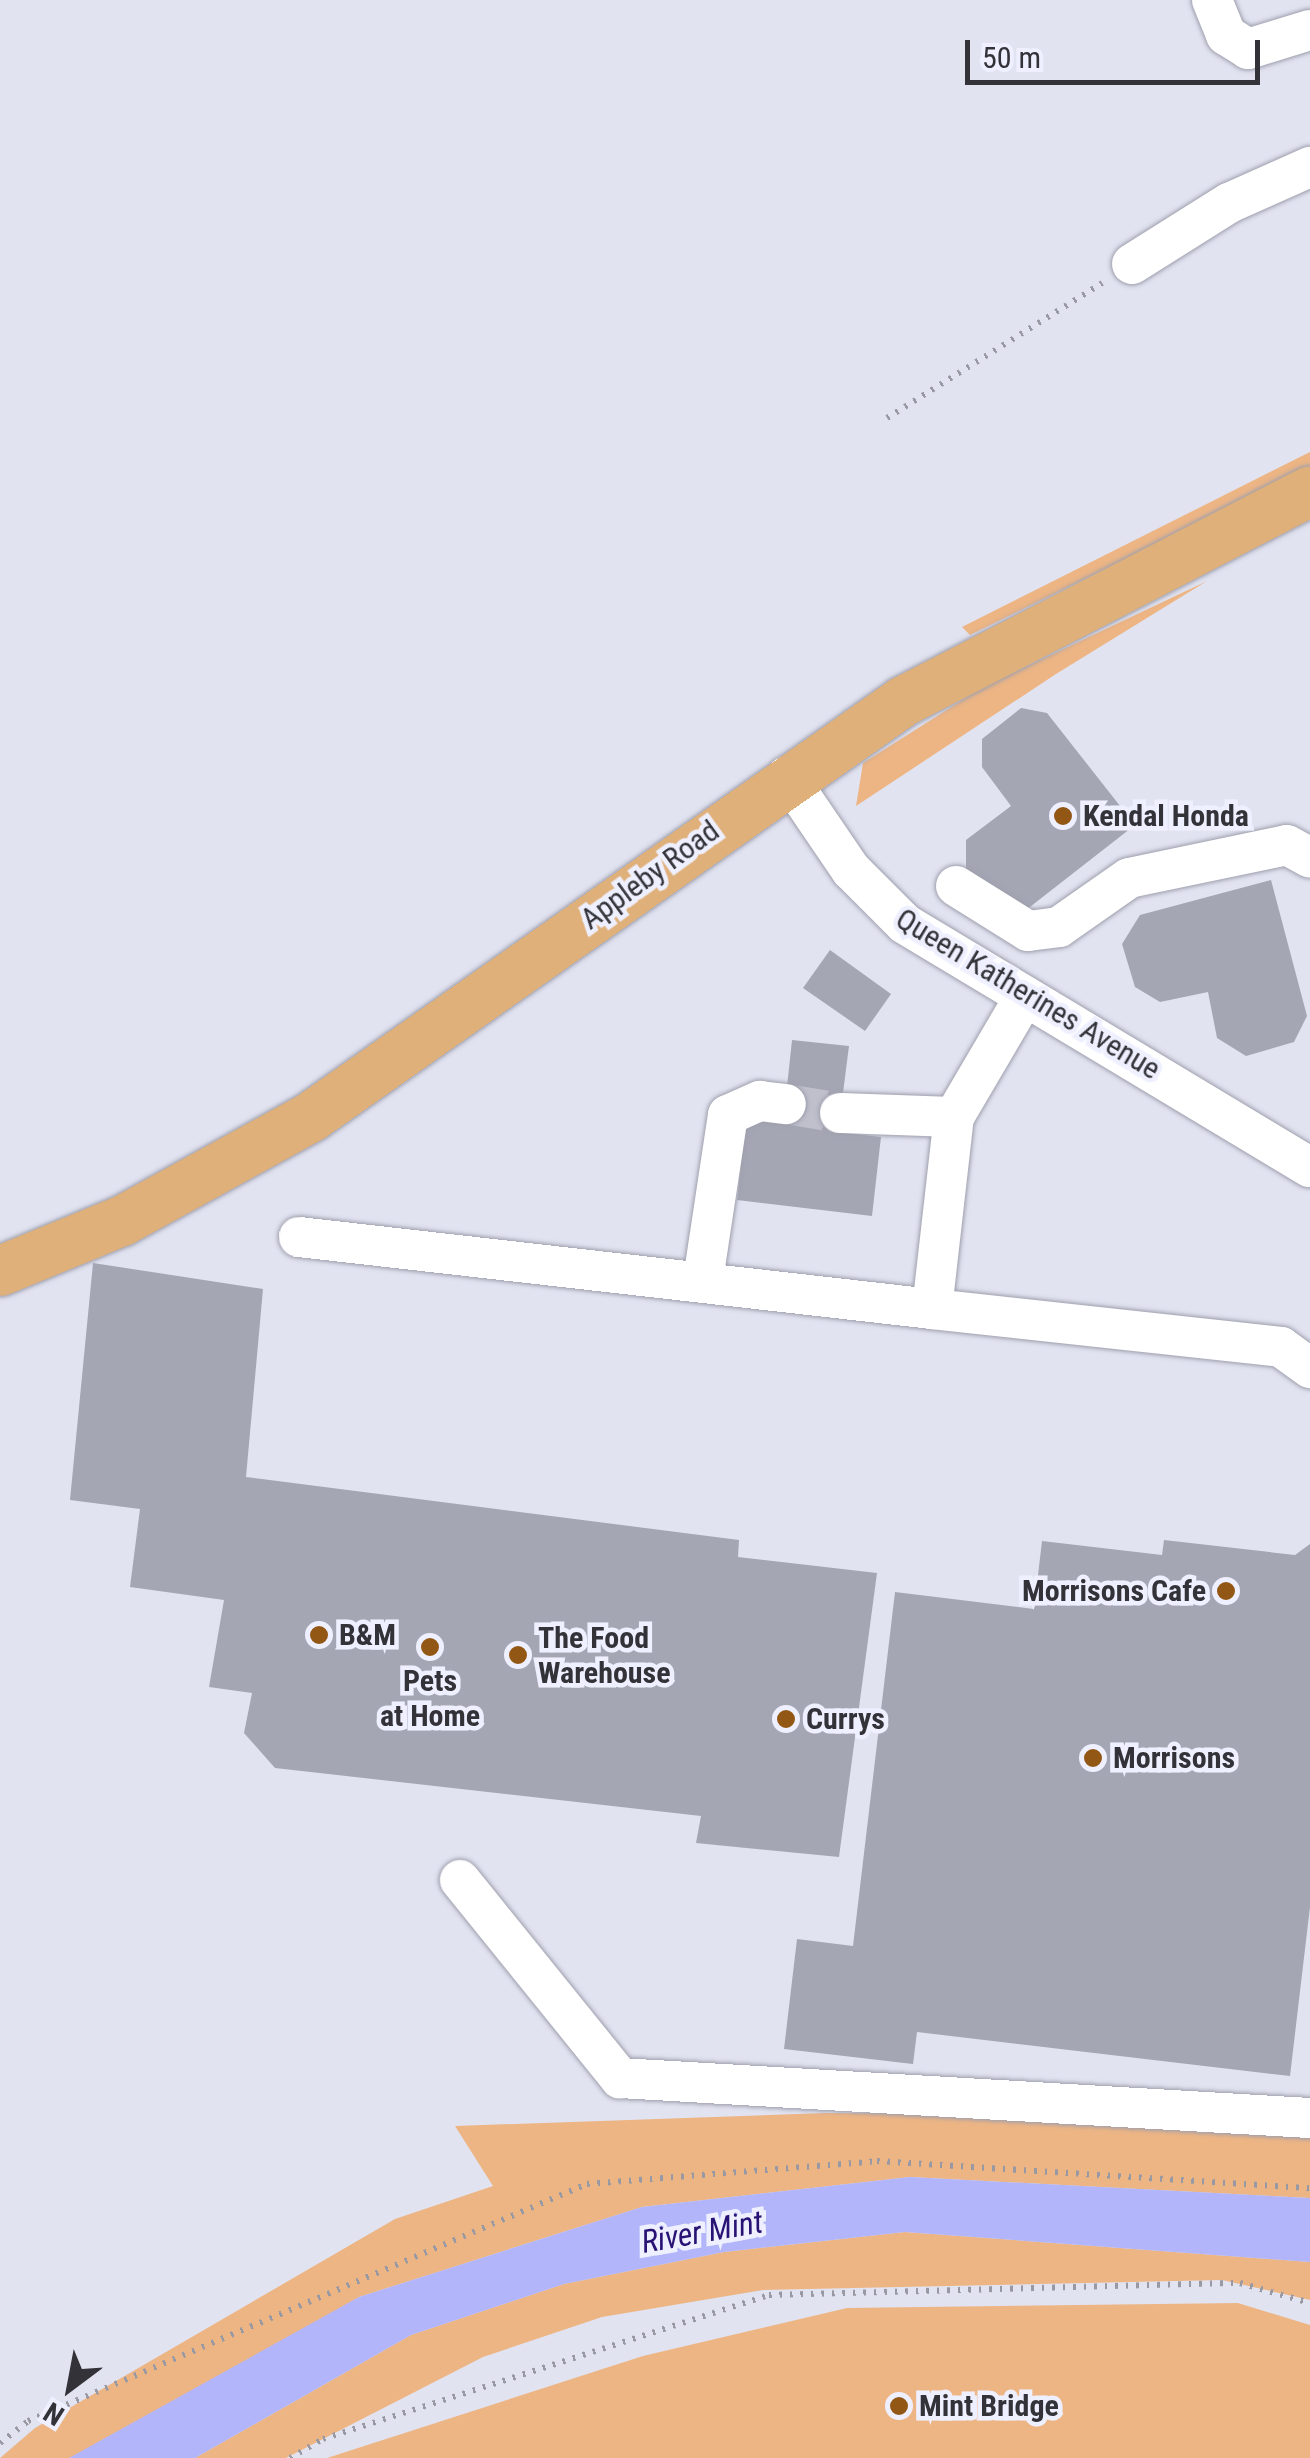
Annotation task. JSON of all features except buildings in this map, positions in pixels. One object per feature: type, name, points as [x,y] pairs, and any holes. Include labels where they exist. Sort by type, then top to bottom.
[{"type":"main road","name":"Appleby Road","points":[[0,1271],[122,1222],[311,1116],[787,776],[999,648],[1310,491]]},
{"type":"street","points":[[1212,0],[1226,35],[1248,48],[1310,30]]},
{"type":"street","points":[[1132,264],[1229,203],[1310,167]]},
{"type":"street","name":"Queen Katherines Avenue","points":[[787,776],[874,896],[1025,996],[1307,1159]]},
{"type":"street","points":[[956,886],[1028,931],[1060,927],[1129,878],[1287,844],[1310,858]]},
{"type":"street","points":[[932,1309],[954,1117],[1025,996]]},
{"type":"street","points":[[703,1280],[728,1115],[760,1101],[786,1104]]},
{"type":"street","points":[[840,1113],[954,1117]]},
{"type":"street","points":[[300,1237],[1281,1347],[1310,1368]]},
{"type":"street","points":[[460,1880],[620,2078],[1310,2118]]},
{"type":"path","points":[[886,418],[1132,264]]},
{"type":"path","points":[[0,2444],[28,2421],[587,2184],[877,2161],[1310,2188]]},
{"type":"path","points":[[290,2458],[323,2439],[769,2295],[1240,2283],[1310,2303]]},
{"type":"shaded area","points":[[1310,452],[1310,466],[1158,543],[970,635],[962,627]]},
{"type":"shaded area","points":[[1207,581],[1056,674],[856,806],[863,763],[983,687]]},
{"type":"shaded area","points":[[826,2113],[1068,2114],[1310,2136],[1310,2198],[910,2177],[642,2207],[359,2297],[109,2443],[69,2458],[0,2458],[35,2428],[395,2219],[493,2186],[455,2126]]},
{"type":"shaded area","points":[[905,2232],[1310,2262],[1310,2300],[1222,2280],[763,2290],[602,2317],[483,2357],[286,2458],[195,2458],[411,2335],[564,2284],[724,2252]]},
{"type":"shaded area","name":"Mint Bridge","points":[[1238,2303],[1310,2325],[1310,2458],[327,2458],[643,2356],[847,2308]]},
{"type":"water","name":"River Mint","points":[[910,2177],[1310,2198],[1310,2262],[905,2232],[724,2252],[564,2284],[411,2335],[195,2458],[69,2458],[359,2297],[642,2207]]},
{"type":"tunnel","points":[[786,1104],[840,1113]]},
{"type":"place","name":"Kendal Honda","points":[[1063,816]]},
{"type":"place","name":"Morrisons Cafe","points":[[1226,1591]]},
{"type":"place","name":"B&M","points":[[319,1635]]},
{"type":"place","name":"Pets at Home","points":[[430,1647]]},
{"type":"place","name":"The Food Warehouse","points":[[518,1655]]},
{"type":"place","name":"Currys","points":[[786,1719]]},
{"type":"place","name":"Morrisons","points":[[1093,1758]]},
{"type":"place","name":"Mint Bridge","points":[[899,2406]]}]
